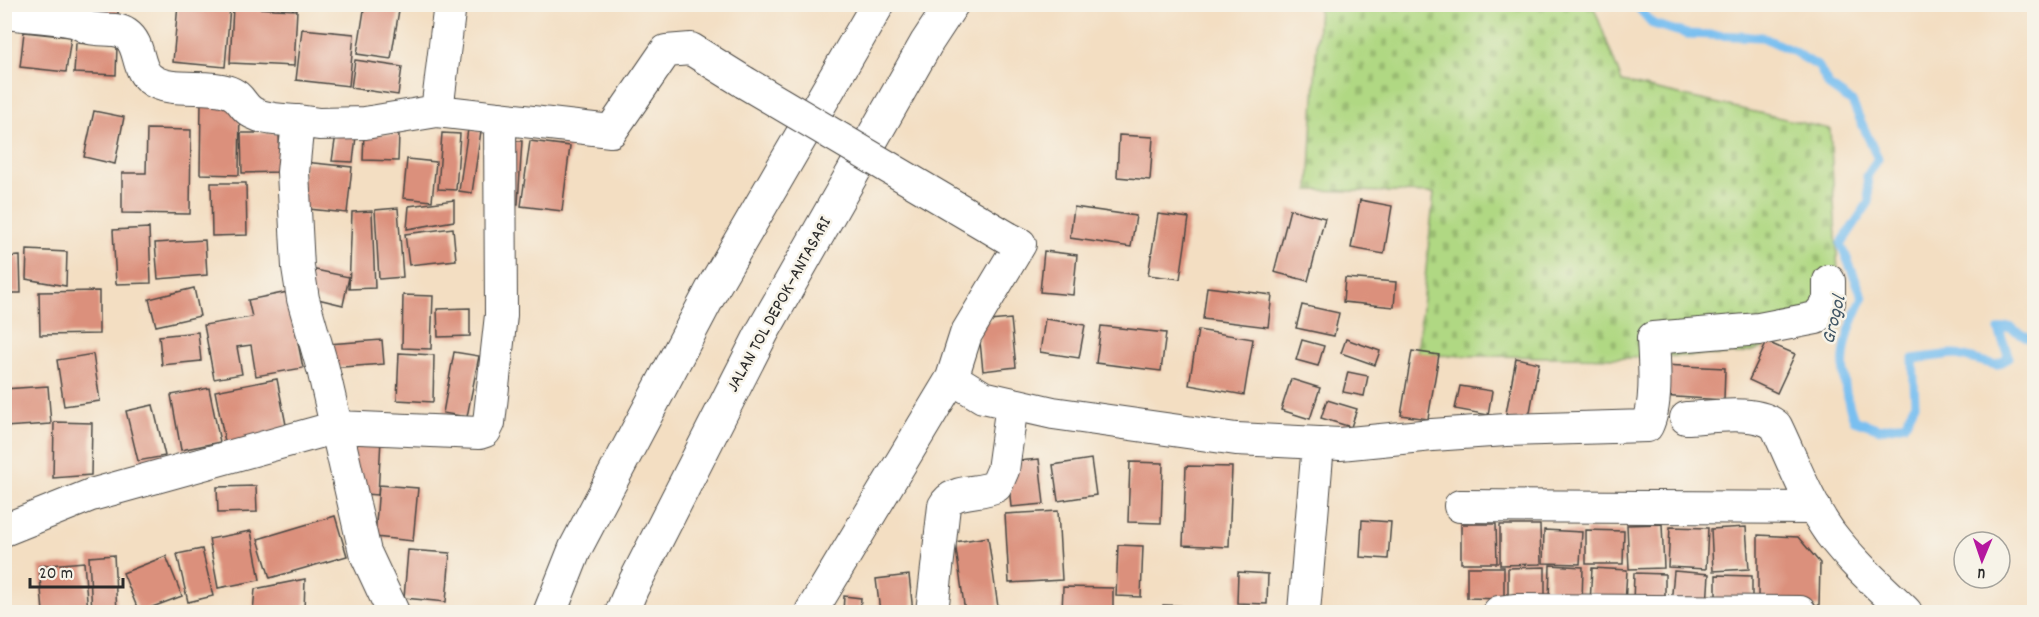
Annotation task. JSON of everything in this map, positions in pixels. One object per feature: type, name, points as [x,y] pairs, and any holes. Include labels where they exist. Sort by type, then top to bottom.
[{"type":"highway","points":[[550,612],[575,549],[713,288],[878,4]]},
{"type":"highway","name":"JALAN TOL DEPOK–ANTASARI","points":[[622,612],[632,588],[763,331],[927,42],[952,4]]},
{"type":"street","points":[[437,111],[449,5]]},
{"type":"street","points":[[4,13],[75,21],[89,28],[124,33],[133,41],[144,70],[150,78],[183,88],[204,87],[224,90],[235,94],[253,113],[267,118],[319,124],[365,123],[437,111],[611,131],[666,51],[691,49],[1020,244],[966,334],[952,378],[811,612]]},
{"type":"street","points":[[4,530],[91,495],[337,427],[478,433],[487,429],[501,315],[500,118]]},
{"type":"street","points":[[298,121],[293,172],[298,267],[303,299],[323,369],[365,552],[393,612]]},
{"type":"street","points":[[952,378],[983,397],[1053,414],[1215,436],[1318,444],[1506,430],[1647,426],[1651,419],[1655,376],[1653,338],[1759,329],[1816,318],[1829,302],[1829,281]]},
{"type":"street","points":[[932,612],[944,506],[947,500],[956,495],[983,491],[996,486],[1003,470],[1012,404]]},
{"type":"street","points":[[1686,418],[1748,416],[1770,421],[1776,426],[1815,508],[1830,532],[1860,568],[1906,612]]},
{"type":"street","points":[[1304,612],[1318,444]]},
{"type":"street","points":[[1460,506],[1815,508]]},
{"type":"street","points":[[1499,612],[1528,610],[1800,612]]},
{"type":"green space","points":[[1319,5],[1593,5],[1622,82],[1830,129],[1841,328],[1740,354],[1623,358],[1417,355],[1434,193],[1309,190]]},
{"type":"building","points":[[84,4],[118,4],[118,22],[85,23]]},
{"type":"building","points":[[178,4],[230,7],[225,67],[173,62]]},
{"type":"building","points":[[365,4],[400,4],[391,59],[357,54]]},
{"type":"building","points":[[233,7],[297,10],[294,66],[230,63]]},
{"type":"building","points":[[302,29],[354,34],[349,86],[296,80]]},
{"type":"building","points":[[24,32],[71,37],[66,72],[20,67]]},
{"type":"building","points":[[76,43],[117,46],[116,75],[74,73]]},
{"type":"building","points":[[355,60],[402,67],[398,95],[351,88]]},
{"type":"building","points":[[201,101],[240,101],[239,175],[200,174]]},
{"type":"building","points":[[94,111],[124,117],[115,164],[84,157]]},
{"type":"building","points":[[337,127],[357,128],[353,162],[332,161]]},
{"type":"building","points":[[147,129],[191,130],[190,214],[122,213],[122,173],[146,173]]},
{"type":"building","points":[[468,129],[481,131],[472,193],[459,191]]},
{"type":"building","points":[[241,133],[279,133],[280,172],[242,173]]},
{"type":"building","points":[[364,133],[399,135],[398,161],[363,160]]},
{"type":"building","points":[[442,133],[460,134],[456,190],[438,189]]},
{"type":"building","points":[[1119,135],[1153,137],[1150,180],[1117,177]]},
{"type":"building","points":[[503,141],[522,141],[518,204],[503,203]]},
{"type":"building","points":[[530,141],[570,146],[562,211],[521,206]]},
{"type":"building","points":[[407,159],[436,162],[432,201],[403,198]]},
{"type":"building","points":[[304,162],[352,167],[347,213],[299,208]]},
{"type":"building","points":[[211,183],[246,183],[247,235],[212,236]]},
{"type":"building","points":[[454,200],[454,221],[407,229],[409,206]]},
{"type":"building","points":[[1360,200],[1392,206],[1384,254],[1351,248]]},
{"type":"building","points":[[1074,207],[1136,216],[1131,247],[1070,238]]},
{"type":"building","points":[[398,208],[403,277],[379,279],[375,210]]},
{"type":"building","points":[[1290,209],[1325,218],[1308,281],[1274,272]]},
{"type":"building","points":[[372,211],[375,288],[349,289],[352,212]]},
{"type":"building","points":[[1158,214],[1189,218],[1180,279],[1148,275]]},
{"type":"building","points":[[149,228],[151,283],[116,284],[113,230]]},
{"type":"building","points":[[453,228],[456,260],[409,265],[405,234]]},
{"type":"building","points":[[205,240],[207,275],[158,279],[155,243]]},
{"type":"building","points":[[27,250],[67,252],[66,286],[26,279]]},
{"type":"building","points":[[1044,251],[1077,255],[1073,295],[1040,292]]},
{"type":"building","points":[[20,256],[21,293],[4,293],[4,257]]},
{"type":"building","points":[[311,269],[349,277],[343,305],[305,296]]},
{"type":"building","points":[[1345,278],[1396,282],[1394,307],[1343,302]]},
{"type":"building","points":[[1207,287],[1272,295],[1268,327],[1203,319]]},
{"type":"building","points":[[194,288],[200,316],[156,326],[149,299]]},
{"type":"building","points":[[99,291],[99,334],[40,335],[39,292]]},
{"type":"building","points":[[288,292],[303,368],[256,376],[251,345],[237,347],[242,374],[214,379],[204,325],[252,317],[248,300]]},
{"type":"building","points":[[403,295],[433,296],[431,349],[402,348]]},
{"type":"building","points":[[1302,305],[1339,313],[1334,336],[1296,328]]},
{"type":"building","points":[[470,308],[470,336],[438,337],[437,309]]},
{"type":"building","points":[[1011,319],[1016,367],[983,371],[978,322]]},
{"type":"building","points":[[1045,319],[1085,325],[1079,358],[1040,352]]},
{"type":"building","points":[[1101,326],[1166,333],[1161,371],[1096,363]]},
{"type":"building","points":[[1198,330],[1253,339],[1244,395],[1189,385]]},
{"type":"building","points":[[198,332],[201,361],[162,365],[159,336]]},
{"type":"building","points":[[1346,339],[1380,351],[1375,365],[1341,353]]},
{"type":"building","points":[[382,340],[384,364],[329,368],[328,344]]},
{"type":"building","points":[[1302,340],[1324,346],[1318,366],[1296,360]]},
{"type":"building","points":[[1767,342],[1795,354],[1777,393],[1749,380]]},
{"type":"building","points":[[1412,351],[1439,355],[1428,419],[1401,415]]},
{"type":"building","points":[[454,352],[479,356],[467,417],[443,413]]},
{"type":"building","points":[[399,353],[434,355],[433,402],[397,400]]},
{"type":"building","points":[[93,354],[100,401],[64,406],[57,360]]},
{"type":"building","points":[[1516,358],[1539,363],[1528,423],[1505,419]]},
{"type":"building","points":[[1662,365],[1725,368],[1724,400],[1660,396]]},
{"type":"building","points":[[1348,372],[1368,376],[1364,396],[1343,392]]},
{"type":"building","points":[[277,379],[288,435],[226,447],[215,391]]},
{"type":"building","points":[[1291,379],[1320,388],[1310,419],[1281,410]]},
{"type":"building","points":[[48,386],[51,424],[4,427],[4,389]]},
{"type":"building","points":[[1460,386],[1492,391],[1488,415],[1455,409]]},
{"type":"building","points":[[209,388],[220,442],[181,450],[171,395]]},
{"type":"building","points":[[1327,400],[1357,409],[1351,427],[1321,418]]},
{"type":"building","points":[[153,405],[165,456],[138,461],[126,411]]},
{"type":"building","points":[[54,422],[92,423],[91,475],[53,478]]},
{"type":"building","points":[[354,437],[381,439],[378,495],[351,493]]},
{"type":"building","points":[[1039,459],[1044,504],[1011,507],[1007,462]]},
{"type":"building","points":[[1091,459],[1096,495],[1058,501],[1053,465]]},
{"type":"building","points":[[1130,462],[1163,463],[1161,523],[1128,522]]},
{"type":"building","points":[[1186,466],[1232,467],[1229,547],[1183,545]]},
{"type":"building","points":[[379,485],[418,488],[413,541],[375,537]]},
{"type":"building","points":[[256,486],[257,512],[218,513],[217,487]]},
{"type":"building","points":[[1058,511],[1062,580],[1009,583],[1005,514]]},
{"type":"building","points":[[335,516],[347,556],[270,578],[258,539]]},
{"type":"building","points":[[1362,520],[1391,522],[1388,559],[1360,557]]},
{"type":"building","points":[[1461,524],[1496,524],[1497,563],[1461,563]]},
{"type":"building","points":[[1662,524],[1664,568],[1629,569],[1627,525]]},
{"type":"building","points":[[1500,525],[1540,525],[1541,564],[1500,565]]},
{"type":"building","points":[[1670,527],[1708,528],[1706,569],[1668,567]]},
{"type":"building","points":[[1746,527],[1749,569],[1713,571],[1711,529]]},
{"type":"building","points":[[1544,530],[1582,532],[1580,564],[1543,563]]},
{"type":"building","points":[[1586,530],[1624,531],[1623,564],[1586,564]]},
{"type":"building","points":[[251,531],[260,580],[218,588],[209,539]]},
{"type":"building","points":[[1758,535],[1798,537],[1820,563],[1819,606],[1758,605]]},
{"type":"building","points":[[988,537],[998,607],[965,612],[955,542]]},
{"type":"building","points":[[1118,545],[1143,546],[1141,597],[1116,596]]},
{"type":"building","points":[[202,549],[213,596],[188,602],[177,554]]},
{"type":"building","points":[[408,550],[450,553],[446,602],[404,598]]},
{"type":"building","points":[[114,555],[117,612],[92,612],[89,557]]},
{"type":"building","points":[[166,556],[182,596],[139,612],[123,573]]},
{"type":"building","points":[[84,562],[88,612],[43,612],[39,566]]},
{"type":"building","points":[[1550,565],[1583,567],[1582,602],[1549,601]]},
{"type":"building","points":[[1467,567],[1504,567],[1504,599],[1467,598]]},
{"type":"building","points":[[1545,567],[1545,600],[1508,600],[1508,568]]},
{"type":"building","points":[[1592,568],[1627,570],[1625,605],[1590,603]]},
{"type":"building","points":[[1674,571],[1709,574],[1707,606],[1671,604]]},
{"type":"building","points":[[1238,572],[1268,574],[1267,604],[1237,603]]},
{"type":"building","points":[[1634,573],[1665,574],[1665,604],[1633,603]]},
{"type":"building","points":[[909,575],[913,612],[880,612],[876,579]]},
{"type":"building","points":[[1716,575],[1752,576],[1752,605],[1716,605]]},
{"type":"building","points":[[305,579],[304,612],[253,612],[255,589]]},
{"type":"building","points":[[1063,587],[1113,588],[1113,612],[1062,612]]},
{"type":"building","points":[[844,596],[861,598],[860,612],[843,612]]},
{"type":"building","points":[[1163,605],[1189,606],[1189,612],[1163,612]]},
{"type":"waterway","name":"Grogol","points":[[1635,4],[1653,24],[1687,34],[1762,37],[1793,51],[1819,67],[1829,86],[1852,102],[1878,159],[1867,176],[1869,202],[1841,244],[1863,298],[1850,329],[1844,358],[1845,388],[1854,420],[1880,429],[1905,424],[1915,404],[1913,359],[1953,354],[1996,365],[2009,358],[1999,330],[2009,327],[2034,341]]}]
